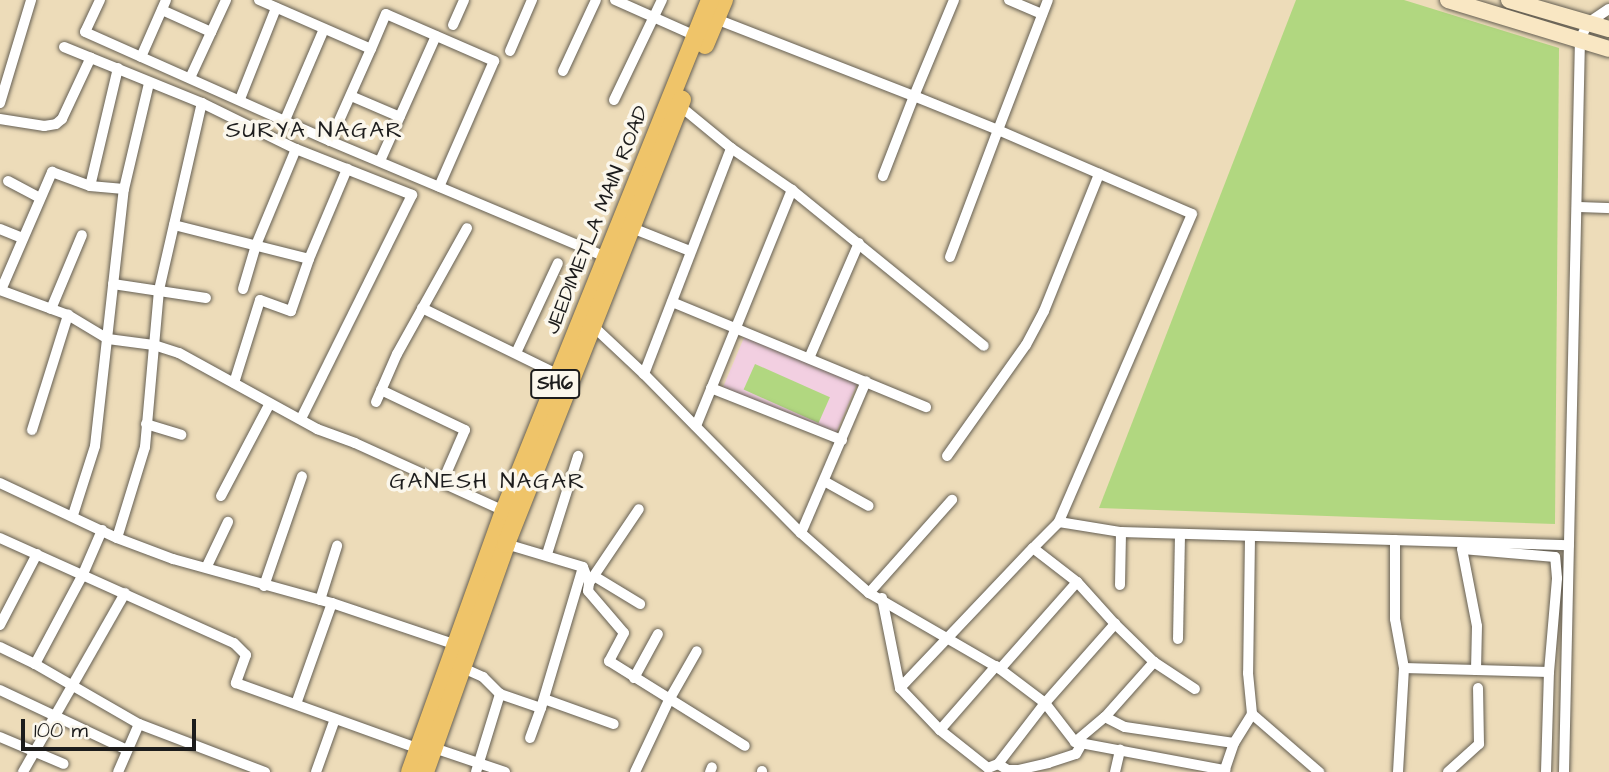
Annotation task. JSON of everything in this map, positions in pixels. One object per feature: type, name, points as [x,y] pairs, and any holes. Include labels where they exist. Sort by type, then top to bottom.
[{"type":"main road","name":"JEEDIMETLA MAIN ROAD","points":[[410,772],[426,748],[463,668],[506,544],[632,228],[637,194],[710,0]]},
{"type":"main road","name":"JEEDIMETLA MAIN ROAD","points":[[425,772],[426,748],[454,644],[504,511],[606,257],[680,106],[724,0]]},
{"type":"street","points":[[0,103],[5,69],[31,0]]},
{"type":"street","points":[[100,0],[85,32],[330,141],[606,257]]},
{"type":"street","points":[[190,78],[226,0]]},
{"type":"street","points":[[259,0],[371,49]]},
{"type":"street","points":[[453,25],[464,0]]},
{"type":"street","points":[[510,51],[532,0]]},
{"type":"street","points":[[563,71],[596,0]]},
{"type":"street","points":[[615,0],[696,36]]},
{"type":"street","points":[[614,100],[662,0]]},
{"type":"street","points":[[883,176],[954,0]]},
{"type":"street","points":[[1009,0],[1042,13]]},
{"type":"street","points":[[950,257],[1048,0]]},
{"type":"street","points":[[1448,0],[1609,49]]},
{"type":"street","points":[[1509,0],[1535,4],[1609,29]]},
{"type":"street","points":[[141,57],[164,5],[211,32]]},
{"type":"street","points":[[240,99],[276,8]]},
{"type":"street","points":[[1564,772],[1580,39],[1588,23],[1609,9]]},
{"type":"street","points":[[330,141],[386,14],[494,61],[439,187]]},
{"type":"street","points":[[716,19],[998,130],[1192,214],[1059,522],[900,688]]},
{"type":"street","points":[[285,120],[324,29]]},
{"type":"street","points":[[380,161],[436,36]]},
{"type":"street","points":[[64,47],[202,103],[296,149],[412,195],[301,419]]},
{"type":"street","points":[[0,119],[44,126],[56,124],[62,119],[91,57]]},
{"type":"street","points":[[90,186],[118,68]]},
{"type":"street","points":[[73,515],[95,446],[124,190],[149,83]]},
{"type":"street","points":[[351,96],[400,117]]},
{"type":"street","points":[[117,538],[141,466],[159,290],[202,103]]},
{"type":"street","points":[[680,106],[731,148],[792,190],[984,346]]},
{"type":"street","points":[[644,374],[731,148]]},
{"type":"street","points":[[243,289],[256,245],[296,149]]},
{"type":"street","points":[[234,383],[260,300],[291,311],[309,259],[347,169]]},
{"type":"street","points":[[124,190],[90,186],[52,172],[1,290],[68,315],[108,339],[154,345],[179,353],[269,405],[317,429],[504,511]]},
{"type":"street","points":[[947,456],[1026,345],[1044,311],[1099,174]]},
{"type":"street","points":[[8,181],[40,198]]},
{"type":"street","points":[[696,426],[792,190]]},
{"type":"street","points":[[1577,207],[1609,208]]},
{"type":"street","points":[[174,225],[309,259]]},
{"type":"street","points":[[376,402],[422,307],[467,228]]},
{"type":"street","points":[[632,228],[690,251]]},
{"type":"street","points":[[0,229],[22,238]]},
{"type":"street","points":[[51,309],[82,235]]},
{"type":"street","points":[[810,356],[859,243]]},
{"type":"street","points":[[516,354],[558,263]]},
{"type":"street","points":[[113,284],[206,298]]},
{"type":"street","points":[[672,302],[810,356],[926,407]]},
{"type":"street","points":[[422,307],[559,375]]},
{"type":"street","points":[[32,430],[68,315]]},
{"type":"street","points":[[594,327],[801,533],[869,593],[882,598],[998,667],[1045,703],[1078,743],[1224,771],[1234,743],[1252,714],[1248,673],[1250,537]]},
{"type":"street","points":[[801,533],[866,381]]},
{"type":"street","points":[[711,388],[842,440]]},
{"type":"street","points":[[381,390],[465,430],[442,483]]},
{"type":"street","points":[[221,496],[269,405]]},
{"type":"street","points":[[146,424],[181,435]]},
{"type":"street","points":[[547,554],[578,456]]},
{"type":"street","points":[[264,586],[302,476]]},
{"type":"street","points":[[824,481],[869,506]]},
{"type":"street","points":[[0,483],[117,538],[173,559],[207,566],[264,586],[332,603],[454,644]]},
{"type":"street","points":[[869,593],[952,500]]},
{"type":"street","points":[[639,509],[592,579],[588,591],[624,633],[609,662],[745,746]]},
{"type":"street","points":[[207,566],[228,522]]},
{"type":"street","points":[[1059,522],[1121,532],[1569,545]]},
{"type":"street","points":[[35,664],[83,574],[102,530]]},
{"type":"street","points":[[1120,585],[1121,532]]},
{"type":"street","points":[[1178,639],[1180,534]]},
{"type":"street","points":[[0,538],[234,643],[246,655],[236,683],[477,767],[505,772]]},
{"type":"street","points":[[1395,540],[1395,619],[1404,668],[1398,772]]},
{"type":"street","points":[[506,544],[547,554],[583,567],[592,579],[640,604]]},
{"type":"street","points":[[320,600],[337,546]]},
{"type":"street","points":[[1033,548],[1077,582],[1154,663],[1195,689]]},
{"type":"street","points":[[1476,670],[1477,626],[1462,549],[1555,557],[1557,578],[1549,672],[1546,772]]},
{"type":"street","points":[[0,625],[37,554]]},
{"type":"street","points":[[530,738],[583,567]]},
{"type":"street","points":[[940,730],[1077,582]]},
{"type":"street","points":[[23,772],[125,593]]},
{"type":"street","points":[[882,598],[900,688],[940,730],[988,768],[998,764],[1045,703],[1115,624]]},
{"type":"street","points":[[296,704],[332,603]]},
{"type":"street","points":[[634,678],[658,634]]},
{"type":"street","points":[[0,647],[139,724],[265,772]]},
{"type":"street","points":[[635,772],[669,700],[697,651]]},
{"type":"street","points":[[998,764],[1008,770],[1018,770],[1076,754],[1078,743],[1154,663]]},
{"type":"street","points":[[463,668],[483,677],[500,694],[614,723]]},
{"type":"street","points":[[1404,668],[1549,672]]},
{"type":"street","points":[[1448,772],[1479,744],[1478,688]]},
{"type":"street","points":[[0,690],[127,750]]},
{"type":"street","points":[[477,767],[500,694]]},
{"type":"street","points":[[1252,714],[1318,772]]},
{"type":"street","points":[[1105,717],[1125,727],[1234,743]]},
{"type":"street","points":[[316,772],[335,719]]},
{"type":"street","points":[[118,772],[139,724]]},
{"type":"street","points":[[0,737],[64,764]]},
{"type":"street","points":[[1115,772],[1120,750]]},
{"type":"shaded area","points":[[746,333],[858,381],[835,435],[723,387]]},
{"type":"green space","points":[[1296,0],[1404,0],[1559,48],[1555,524],[1099,508]]},
{"type":"green space","points":[[755,364],[830,397],[819,423],[744,390]]},
{"type":"district","name":"SURYA NAGAR","points":[[315,130]]},
{"type":"district","name":"GANESH NAGAR","points":[[488,481]]}]
